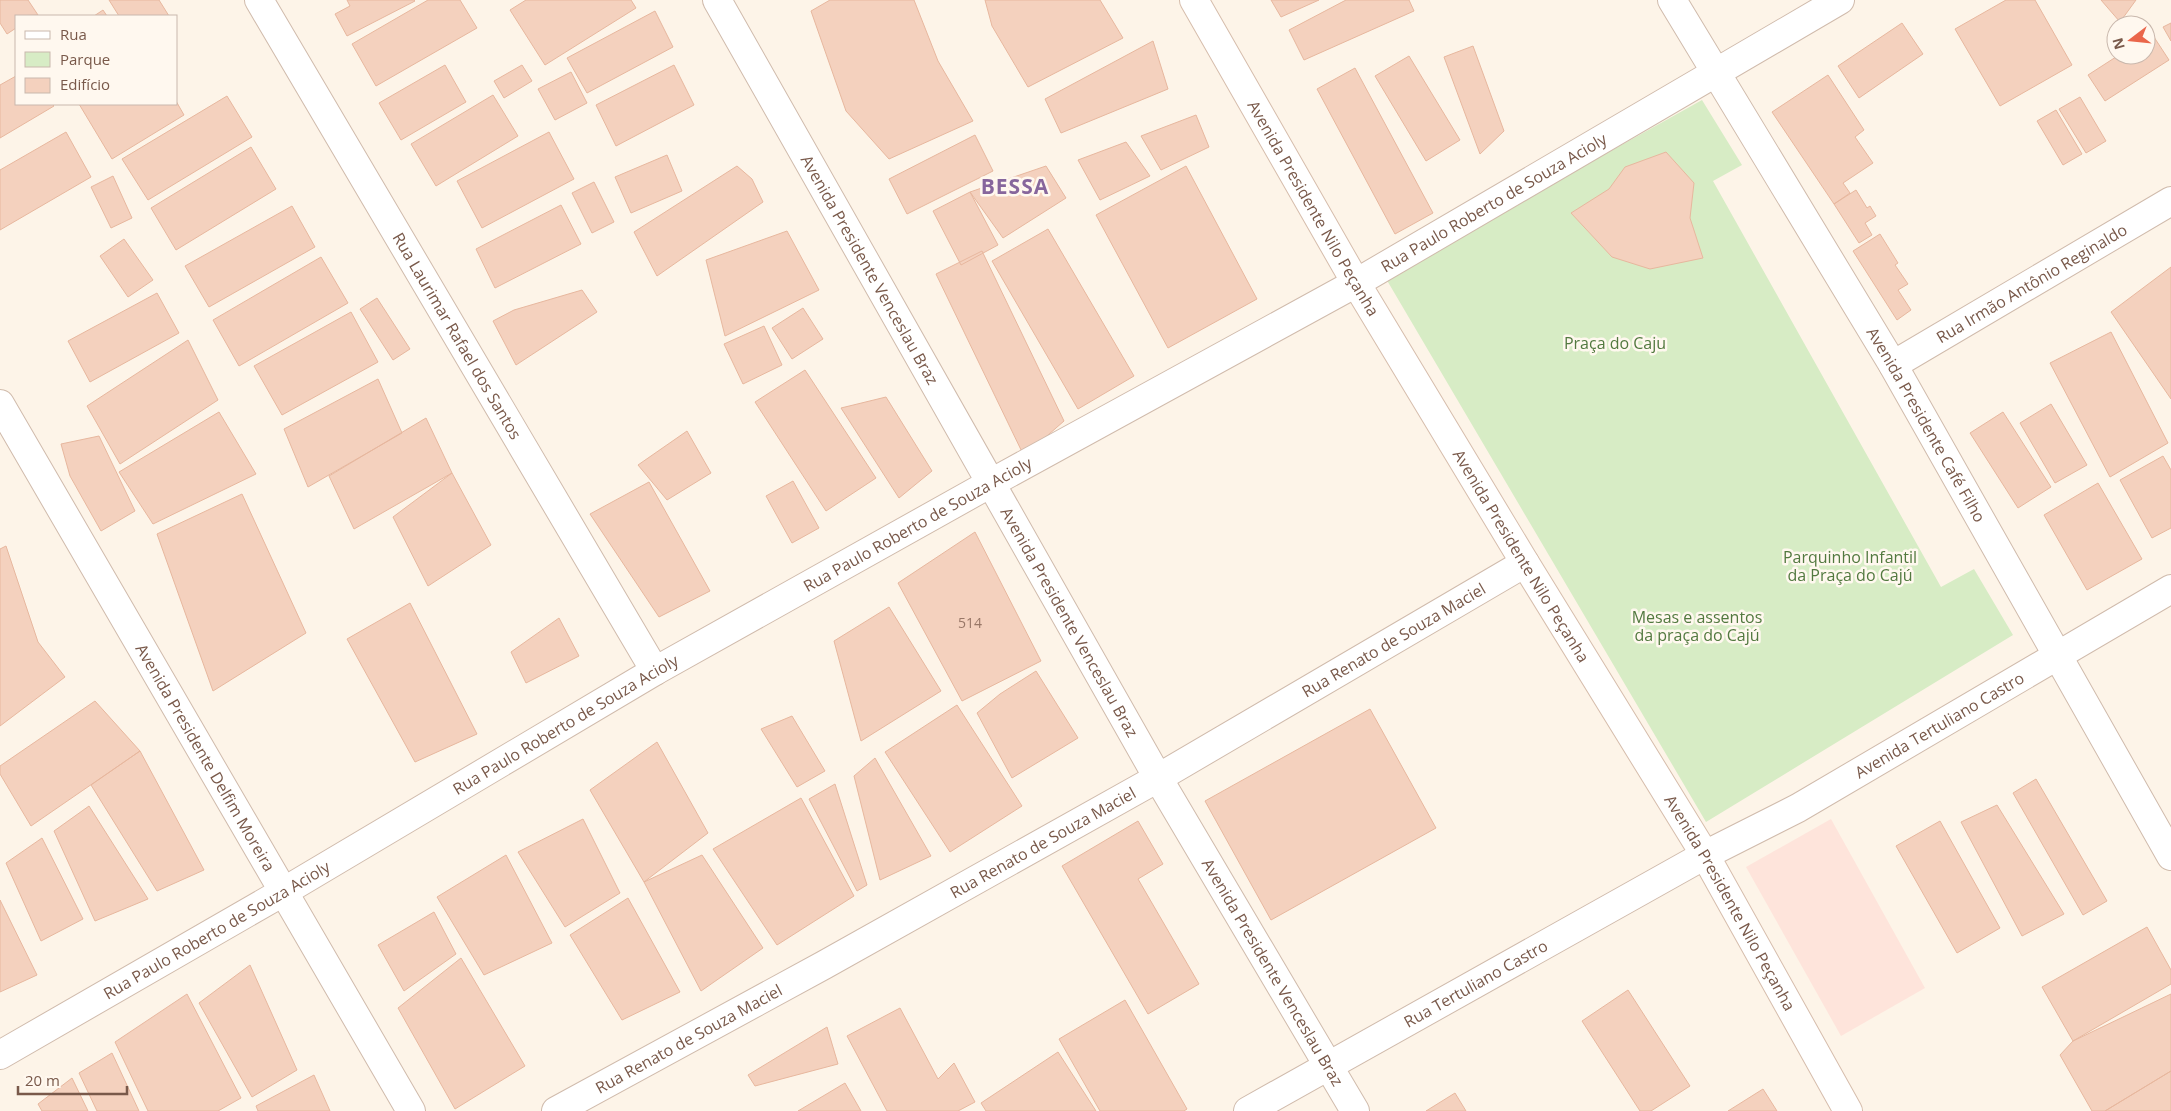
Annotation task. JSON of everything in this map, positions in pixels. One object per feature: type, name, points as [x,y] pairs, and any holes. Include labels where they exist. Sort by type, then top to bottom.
[{"type":"street","name":"Rua Laurimar Rafael dos Santos","points":[[260,0],[655,671]]},
{"type":"street","name":"Avenida Presidente Venceslau Braz","points":[[716,0],[1158,778],[1355,1111]]},
{"type":"street","name":"Avenida Presidente Nilo Peçanha","points":[[1194,0],[1356,283],[1524,563],[1705,855],[1848,1111]]},
{"type":"street","name":"Avenida Presidente Café Filho","points":[[1672,0],[1892,365],[2171,856]]},
{"type":"street","name":"Rua Paulo Roberto de Souza Acioly","points":[[0,1055],[283,892],[655,671],[991,483],[1356,283],[1840,0]]},
{"type":"street","name":"Rua Irmão Antônio Reginaldo","points":[[1892,365],[2171,202]]},
{"type":"street","name":"Avenida Presidente Delfim Moreira","points":[[0,404],[411,1111]]},
{"type":"street","name":"Rua Renato de Souza Maciel","points":[[556,1111],[824,965],[1158,778],[1524,563]]},
{"type":"street","name":"Avenida Tertuliano Castro","points":[[1705,855],[1798,808],[2171,589]]},
{"type":"street","name":"Rua Tertuliano Castro","points":[[1248,1111],[1328,1064],[1705,855]]},
{"type":"shaded area","points":[[1831,819],[1925,988],[1841,1036],[1746,867]]},
{"type":"green space","name":"Praça do Caju","points":[[1702,100],[1742,165],[1713,181],[1941,587],[1974,569],[2013,635],[1706,822],[1385,277]]},
{"type":"building","points":[[0,0],[28,0],[38,15],[15,15],[15,29],[7,34],[0,23]]},
{"type":"building","points":[[109,0],[159,0],[168,15],[118,15]]},
{"type":"building","points":[[347,0],[415,1],[347,36],[335,14],[350,6]]},
{"type":"building","points":[[428,0],[460,0],[477,28],[376,86],[352,44]]},
{"type":"building","points":[[526,0],[631,0],[636,8],[545,65],[510,10]]},
{"type":"building","points":[[830,0],[914,0],[938,61],[973,121],[889,159],[846,111],[811,11]]},
{"type":"building","points":[[985,0],[1100,0],[1123,38],[1028,87],[992,26]]},
{"type":"building","points":[[1271,0],[1319,0],[1281,17]]},
{"type":"building","points":[[1346,0],[1409,0],[1414,11],[1304,60],[1289,30]]},
{"type":"building","points":[[2006,0],[2035,0],[2072,65],[2000,106],[1955,29]]},
{"type":"building","points":[[2101,0],[2136,0],[2125,15],[2114,15]]},
{"type":"building","points":[[103,10],[106,15],[96,15]]},
{"type":"building","points":[[655,11],[673,47],[587,93],[567,58]]},
{"type":"building","points":[[1902,23],[1923,54],[1859,98],[1838,66]]},
{"type":"building","points":[[2171,23],[2171,41],[2163,27]]},
{"type":"building","points":[[2156,40],[2169,60],[2105,101],[2088,75],[2106,63],[2106,65],[2156,65]]},
{"type":"building","points":[[1153,41],[1168,89],[1061,133],[1045,99]]},
{"type":"building","points":[[1473,46],[1504,131],[1480,154],[1444,57]]},
{"type":"building","points":[[1409,56],[1460,140],[1426,161],[1375,76]]},
{"type":"building","points":[[445,65],[466,102],[401,140],[379,103]]},
{"type":"building","points":[[522,65],[532,81],[504,98],[494,81]]},
{"type":"building","points":[[674,65],[694,105],[616,146],[596,105]]},
{"type":"building","points":[[1355,68],[1433,213],[1395,234],[1317,89]]},
{"type":"building","points":[[571,72],[587,103],[555,120],[538,89]]},
{"type":"building","points":[[1828,75],[1864,130],[1855,137],[1873,163],[1843,183],[1850,193],[1834,204],[1772,112]]},
{"type":"building","points":[[15,77],[15,105],[54,106],[0,138],[0,85]]},
{"type":"building","points":[[493,95],[518,136],[436,186],[411,144]]},
{"type":"building","points":[[227,96],[252,137],[148,200],[122,159]]},
{"type":"building","points":[[2080,97],[2106,141],[2086,153],[2059,109]]},
{"type":"building","points":[[178,104],[184,115],[112,159],[80,105]]},
{"type":"building","points":[[2056,110],[2082,154],[2063,165],[2037,121]]},
{"type":"building","points":[[1196,115],[1209,147],[1161,170],[1141,136]]},
{"type":"building","points":[[66,132],[91,177],[0,230],[0,170]]},
{"type":"building","points":[[549,132],[574,179],[482,228],[457,181]]},
{"type":"building","points":[[975,135],[993,171],[907,214],[889,179]]},
{"type":"building","points":[[1126,142],[1150,176],[1100,200],[1078,160]]},
{"type":"building","points":[[251,147],[276,189],[176,250],[151,208]]},
{"type":"building","points":[[1666,152],[1694,183],[1690,218],[1703,258],[1650,269],[1612,257],[1571,213],[1609,189],[1625,167]]},
{"type":"building","points":[[667,155],[682,191],[631,213],[615,177]]},
{"type":"building","points":[[737,166],[752,179],[763,202],[657,276],[634,232]]},
{"type":"building","points":[[1046,166],[1066,198],[1003,238],[970,192]]},
{"type":"building","points":[[1186,166],[1257,299],[1168,348],[1096,215]]},
{"type":"building","points":[[113,176],[132,218],[111,228],[91,187]]},
{"type":"building","points":[[594,182],[614,222],[592,233],[572,193]]},
{"type":"building","points":[[1856,190],[1867,208],[1870,206],[1876,216],[1865,223],[1872,235],[1859,243],[1834,204]]},
{"type":"building","points":[[970,192],[998,245],[961,265],[933,211]]},
{"type":"building","points":[[561,205],[581,244],[495,288],[476,249]]},
{"type":"building","points":[[292,206],[315,247],[209,307],[185,266]]},
{"type":"building","points":[[1048,229],[1134,376],[1078,409],[992,261]]},
{"type":"building","points":[[787,231],[819,290],[725,336],[706,260]]},
{"type":"building","points":[[1880,234],[1898,263],[1895,265],[1908,284],[1898,290],[1911,310],[1897,320],[1853,251]]},
{"type":"building","points":[[124,239],[153,280],[128,297],[100,256]]},
{"type":"building","points":[[982,251],[1064,421],[1024,456],[936,274]]},
{"type":"building","points":[[321,257],[348,303],[239,366],[213,320]]},
{"type":"building","points":[[2171,267],[2171,399],[2111,312]]},
{"type":"building","points":[[582,290],[597,312],[516,365],[493,321],[514,310]]},
{"type":"building","points":[[157,293],[179,333],[90,382],[68,341]]},
{"type":"building","points":[[377,298],[410,349],[393,360],[360,309]]},
{"type":"building","points":[[803,308],[823,339],[792,359],[772,328]]},
{"type":"building","points":[[351,312],[378,362],[282,415],[254,366]]},
{"type":"building","points":[[764,326],[782,365],[743,384],[724,344]]},
{"type":"building","points":[[2111,332],[2168,443],[2110,477],[2050,363]]},
{"type":"building","points":[[188,340],[218,400],[120,464],[87,406]]},
{"type":"building","points":[[805,370],[876,478],[826,511],[755,402]]},
{"type":"building","points":[[378,379],[402,433],[308,487],[284,429]]},
{"type":"building","points":[[886,397],[932,471],[899,498],[841,408]]},
{"type":"building","points":[[2051,404],[2087,465],[2055,483],[2020,423]]},
{"type":"building","points":[[219,412],[256,474],[153,524],[119,472]]},
{"type":"building","points":[[2003,412],[2051,487],[2018,508],[1970,433]]},
{"type":"building","points":[[426,418],[452,473],[354,529],[329,476]]},
{"type":"building","points":[[687,431],[711,473],[667,500],[638,465]]},
{"type":"building","points":[[99,436],[135,511],[101,531],[70,476],[61,444]]},
{"type":"building","points":[[2163,456],[2171,470],[2171,528],[2152,538],[2120,480]]},
{"type":"building","points":[[452,473],[491,545],[428,586],[393,517]]},
{"type":"building","points":[[793,481],[819,528],[792,543],[766,496]]},
{"type":"building","points":[[649,482],[710,591],[659,617],[590,514]]},
{"type":"building","points":[[2098,483],[2142,559],[2087,590],[2044,515]]},
{"type":"building","points":[[242,494],[306,633],[213,691],[157,534]]},
{"type":"building","points":[[975,532],[1041,661],[962,701],[898,583]]},
{"type":"building","points":[[6,546],[38,642],[65,677],[0,726],[0,549]]},
{"type":"building","points":[[410,603],[477,734],[415,762],[347,639]]},
{"type":"building","points":[[889,607],[941,691],[861,741],[834,641]]},
{"type":"building","points":[[559,618],[579,656],[526,683],[511,652]]},
{"type":"building","points":[[1036,671],[1078,738],[1012,778],[977,713],[1000,694]]},
{"type":"building","points":[[95,701],[140,751],[31,826],[0,774],[0,766]]},
{"type":"building","points":[[957,705],[1022,806],[950,852],[885,752]]},
{"type":"building","points":[[1370,709],[1436,828],[1271,920],[1205,801]]},
{"type":"building","points":[[792,716],[825,771],[797,787],[761,729]]},
{"type":"building","points":[[657,742],[708,833],[644,882],[590,790]]},
{"type":"building","points":[[140,751],[204,870],[157,891],[91,785]]},
{"type":"building","points":[[875,758],[931,856],[880,880],[854,776]]},
{"type":"building","points":[[2036,779],[2107,901],[2083,915],[2013,793]]},
{"type":"building","points":[[835,784],[867,885],[857,891],[809,799]]},
{"type":"building","points":[[801,798],[854,896],[777,945],[713,849]]},
{"type":"building","points":[[1997,805],[2064,914],[2022,936],[1961,822]]},
{"type":"building","points":[[89,806],[148,899],[95,921],[54,831]]},
{"type":"building","points":[[583,819],[620,893],[565,927],[518,852]]},
{"type":"building","points":[[1138,821],[1163,864],[1138,879],[1199,984],[1148,1014],[1062,866]]},
{"type":"building","points":[[1940,821],[2000,928],[1957,953],[1896,846]]},
{"type":"building","points":[[42,838],[83,919],[41,941],[6,863]]},
{"type":"building","points":[[506,855],[552,943],[484,975],[437,897]]},
{"type":"building","points":[[702,855],[763,948],[701,991],[644,882]]},
{"type":"building","points":[[628,898],[680,992],[622,1020],[570,935]]},
{"type":"building","points":[[0,900],[37,975],[0,992]]},
{"type":"building","points":[[434,912],[456,954],[404,991],[378,945]]},
{"type":"building","points":[[2147,927],[2171,970],[2171,984],[2073,1041],[2042,987]]},
{"type":"building","points":[[461,958],[525,1066],[455,1109],[398,1008]]},
{"type":"building","points":[[250,965],[297,1070],[252,1097],[199,1003]]},
{"type":"building","points":[[1628,990],[1690,1086],[1651,1111],[1640,1111],[1582,1021]]},
{"type":"building","points":[[187,994],[241,1098],[218,1111],[148,1111],[115,1042]]},
{"type":"building","points":[[2171,994],[2171,1071],[2105,1111],[2092,1111],[2060,1055],[2073,1041]]},
{"type":"building","points":[[1125,1000],[1187,1109],[1184,1111],[1100,1111],[1059,1039]]},
{"type":"building","points":[[900,1008],[938,1079],[954,1063],[975,1102],[958,1111],[887,1111],[847,1036]]},
{"type":"building","points":[[827,1027],[838,1064],[755,1086],[748,1075]]},
{"type":"building","points":[[1058,1052],[1096,1111],[986,1111],[981,1103]]},
{"type":"building","points":[[112,1053],[139,1111],[97,1111],[79,1073]]},
{"type":"building","points":[[2171,1071],[2171,1111],[2105,1111]]},
{"type":"building","points":[[314,1075],[330,1111],[258,1111],[256,1106]]},
{"type":"building","points":[[72,1078],[88,1111],[42,1111],[38,1104]]},
{"type":"building","points":[[845,1083],[861,1111],[798,1111]]},
{"type":"building","points":[[1763,1089],[1777,1111],[1728,1111]]},
{"type":"building","points":[[1455,1093],[1466,1111],[1426,1111]]},
{"type":"district","name":"BESSA","points":[[1015,186]]},
{"type":"park label","name":"Parquinho Infantil da Praça do Cajú","points":[[1850,566]]},
{"type":"park label","name":"Mesas e assentos da praça do Cajú","points":[[1697,626]]}]
